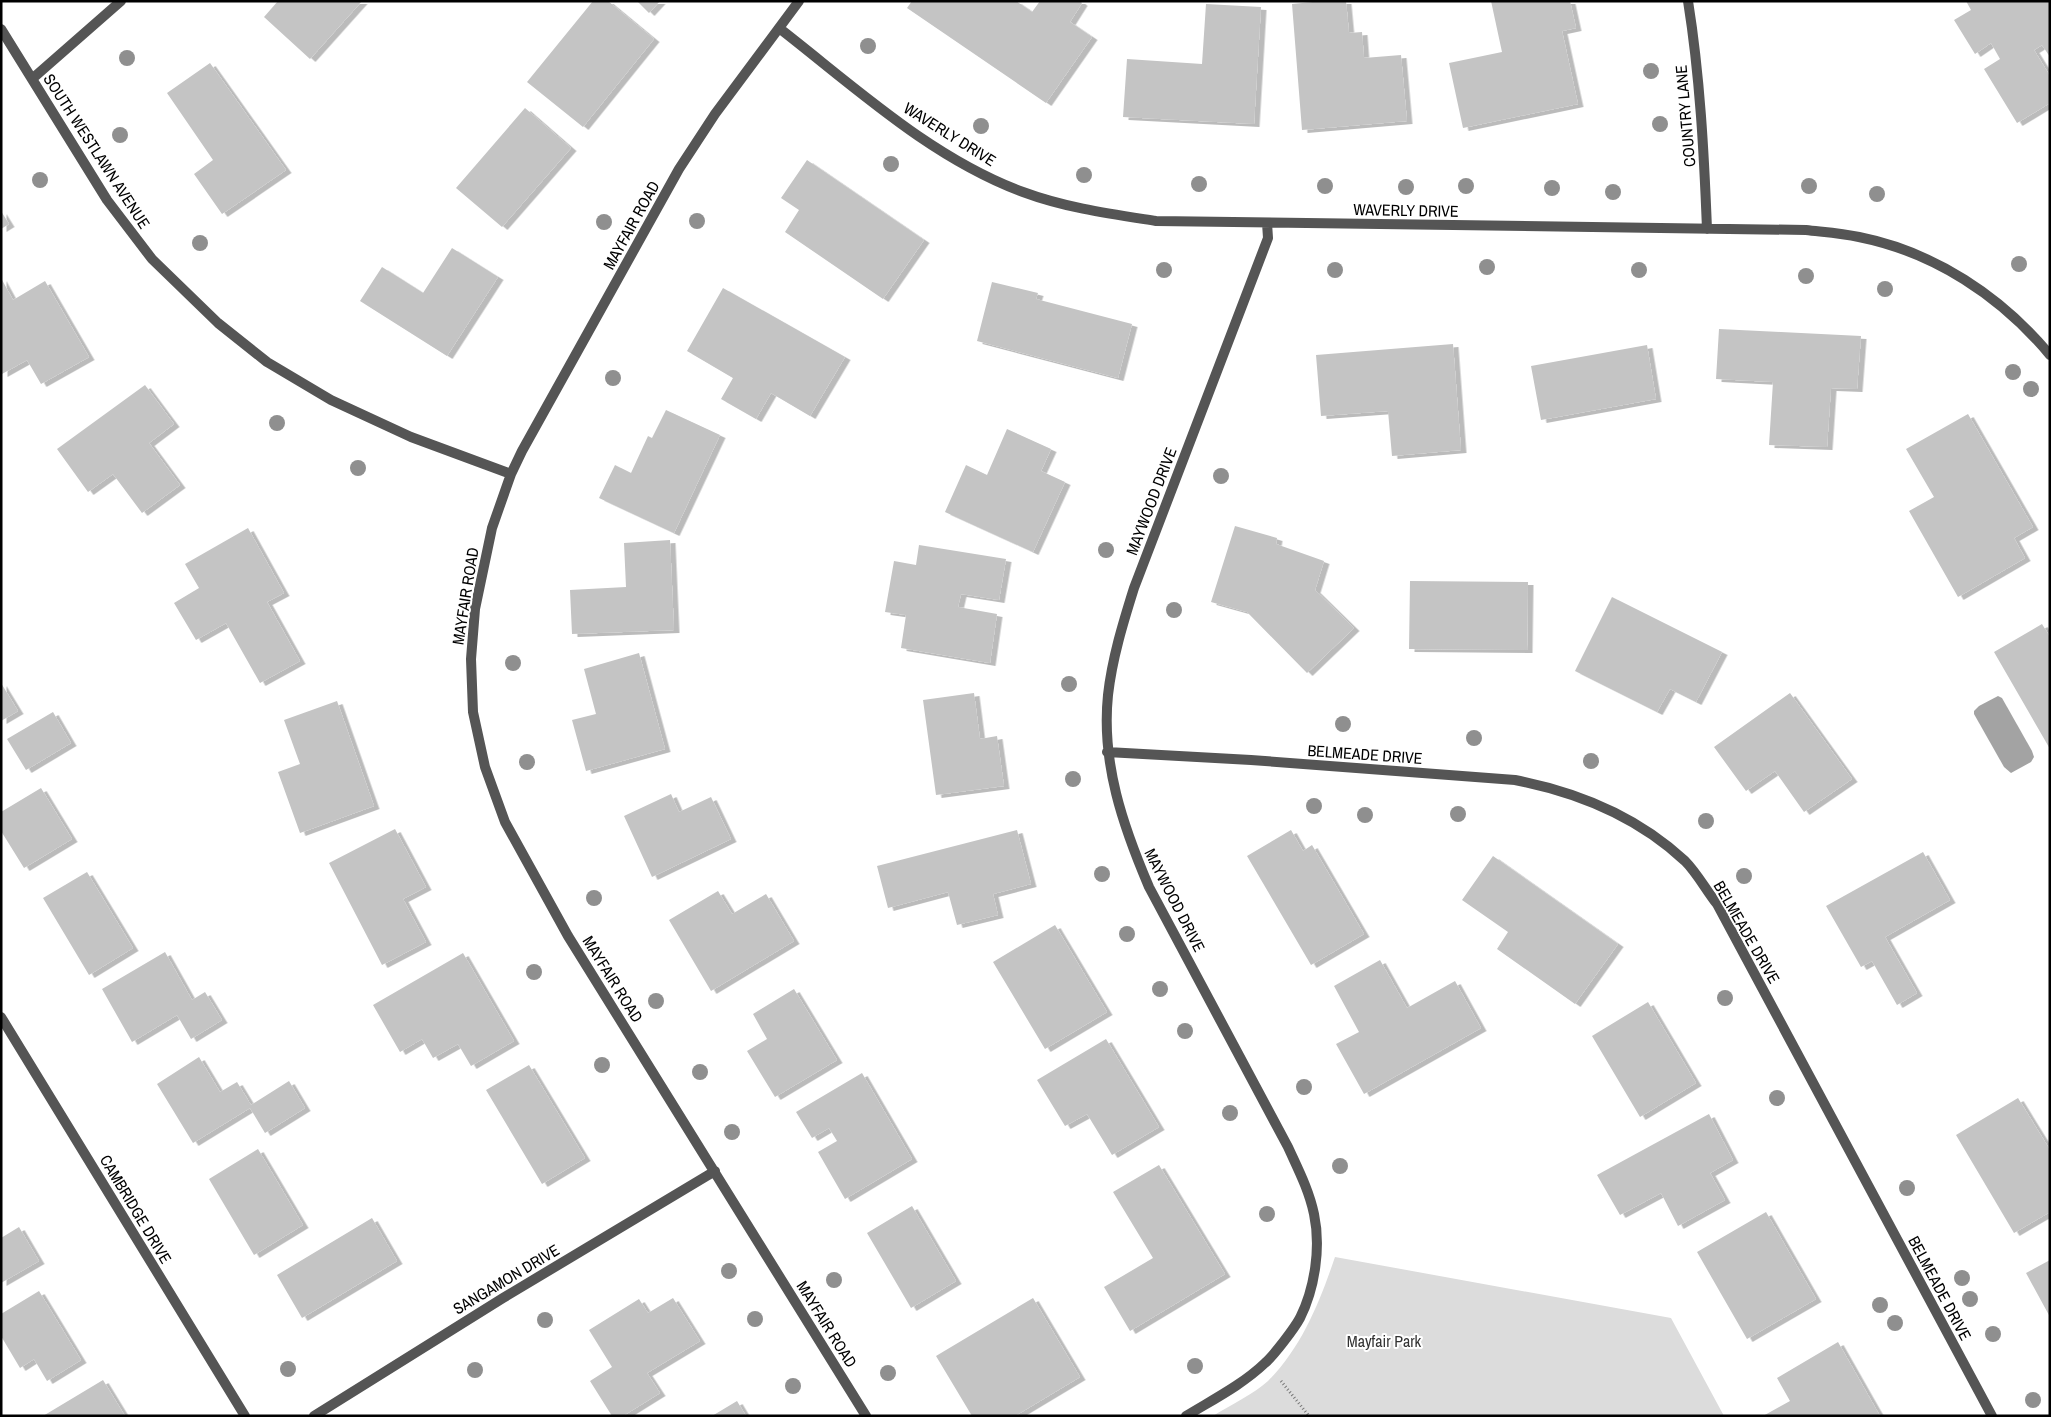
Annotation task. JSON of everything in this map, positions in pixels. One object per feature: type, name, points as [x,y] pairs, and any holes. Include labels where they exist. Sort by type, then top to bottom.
[{"type":"street","points":[[32,79],[122,1]]},
{"type":"street","name":"MAYFAIR ROAD","points":[[799,1],[715,114],[679,169],[522,451],[511,474],[492,528],[475,609],[471,659],[474,712],[485,767],[505,822],[568,936],[866,1416]]},
{"type":"street","name":"COUNTRY LANE","points":[[1688,1],[1694,38],[1704,154],[1707,229]]},
{"type":"street","name":"WAVERLY DRIVE","points":[[779,28],[911,131],[974,170],[1023,192],[1085,210],[1156,221],[1806,230],[1859,237],[1908,251],[1953,272],[1994,299],[2030,332],[2050,355]]},
{"type":"street","name":"SOUTH WESTLAWN AVENUE","points":[[1,29],[107,200],[152,259],[218,323],[267,362],[331,400],[411,437],[511,474]]},
{"type":"street","name":"MAYWOOD DRIVE","points":[[1186,1416],[1244,1380],[1265,1363],[1300,1319],[1312,1286],[1317,1245],[1314,1216],[1307,1190],[1288,1147],[1149,887],[1133,850],[1115,792],[1108,752],[1108,696],[1117,642],[1134,588],[1268,238],[1268,223]]},
{"type":"street","name":"BELMEADE DRIVE","points":[[1108,752],[1251,760],[1515,780],[1551,787],[1610,810],[1648,832],[1686,862],[1717,904],[1992,1416]]},
{"type":"street","name":"CAMBRIDGE DRIVE","points":[[1,1017],[245,1416]]},
{"type":"street","name":"SANGAMON DRIVE","points":[[314,1416],[494,1303],[715,1170]]},
{"type":"path","points":[[1265,1363],[1309,1416]]},
{"type":"green space","name":"Mayfair Park","points":[[1335,1257],[1671,1318],[1724,1416],[1213,1416],[1263,1386],[1280,1368],[1309,1323]]},
{"type":"shaded area","points":[[1998,696],[2002,698],[2034,757],[2031,762],[2011,773],[2004,767],[1974,714],[1974,711],[1979,706]]},
{"type":"building","points":[[278,1],[362,1],[310,59],[264,17]]},
{"type":"building","points":[[593,1],[608,1],[654,39],[583,127],[527,82]]},
{"type":"building","points":[[637,1],[660,1],[649,13]]},
{"type":"building","points":[[912,1],[1016,1],[1032,12],[1040,1],[1080,1],[1082,3],[1070,22],[1092,37],[1046,103],[907,8]]},
{"type":"building","points":[[1346,1],[1349,33],[1362,32],[1364,58],[1401,55],[1407,121],[1302,130],[1292,4]]},
{"type":"building","points":[[1491,1],[1570,1],[1576,28],[1562,31],[1578,104],[1463,128],[1449,63],[1502,52]]},
{"type":"building","points":[[1966,1],[2050,1],[2050,57],[2042,45],[2034,50],[2050,76],[2050,103],[2017,123],[1984,69],[2000,59],[1991,43],[1975,54],[1954,20],[1971,10]]},
{"type":"building","points":[[1206,4],[1261,7],[1254,124],[1123,117],[1127,59],[1202,64]]},
{"type":"building","points":[[210,63],[286,170],[222,214],[194,174],[213,160],[167,93]]},
{"type":"building","points":[[525,108],[571,148],[502,227],[456,188]]},
{"type":"building","points":[[807,160],[924,240],[883,299],[785,232],[799,210],[781,198]]},
{"type":"building","points":[[1,211],[9,224],[1,229]]},
{"type":"building","points":[[452,248],[498,277],[447,356],[360,301],[382,267],[423,293]]},
{"type":"building","points":[[1,278],[13,300],[45,281],[89,357],[41,384],[27,360],[2,374]]},
{"type":"building","points":[[992,282],[1038,293],[1036,299],[1132,324],[1118,378],[977,341]]},
{"type":"building","points":[[723,288],[845,357],[810,416],[771,393],[756,419],[721,399],[733,378],[687,351]]},
{"type":"building","points":[[1719,329],[1861,336],[1857,389],[1831,388],[1827,447],[1769,445],[1773,382],[1716,379]]},
{"type":"building","points":[[1453,344],[1461,450],[1392,456],[1388,411],[1321,416],[1316,355]]},
{"type":"building","points":[[1647,345],[1656,399],[1541,420],[1531,366]]},
{"type":"building","points":[[145,385],[174,424],[149,443],[180,485],[142,513],[113,474],[88,492],[57,449]]},
{"type":"building","points":[[666,410],[720,435],[674,533],[599,498],[615,465],[631,473],[648,436],[652,438]]},
{"type":"building","points":[[1968,414],[2033,527],[2014,538],[2025,558],[1958,597],[1909,511],[1934,497],[1906,449]]},
{"type":"building","points":[[1007,429],[1051,449],[1041,471],[1065,482],[1033,552],[945,512],[966,465],[987,475]]},
{"type":"building","points":[[1235,526],[1277,538],[1276,544],[1324,561],[1315,590],[1354,628],[1307,673],[1247,612],[1211,602]]},
{"type":"building","points":[[248,528],[284,593],[267,602],[300,661],[260,683],[226,623],[196,640],[174,603],[199,588],[185,564]]},
{"type":"building","points":[[670,540],[674,630],[572,634],[570,590],[626,587],[624,543]]},
{"type":"building","points":[[919,545],[1006,559],[999,600],[961,594],[958,607],[997,614],[990,663],[901,648],[906,615],[885,612],[894,561],[916,565]]},
{"type":"building","points":[[1410,581],[1528,582],[1527,650],[1409,649]]},
{"type":"building","points":[[1612,597],[1722,652],[1696,702],[1670,689],[1657,712],[1575,671]]},
{"type":"building","points":[[2042,624],[2050,637],[2050,749],[1994,652]]},
{"type":"building","points":[[639,653],[665,749],[586,771],[572,720],[596,714],[584,669]]},
{"type":"building","points":[[1,683],[18,711],[1,721]]},
{"type":"building","points":[[974,693],[980,739],[997,736],[1004,786],[936,795],[923,700]]},
{"type":"building","points":[[1790,693],[1852,779],[1804,812],[1775,771],[1746,791],[1714,747]]},
{"type":"building","points":[[337,701],[374,806],[300,833],[278,772],[300,764],[284,720]]},
{"type":"building","points":[[53,712],[71,743],[26,770],[7,739]]},
{"type":"building","points":[[41,788],[72,839],[24,868],[1,831],[1,812]]},
{"type":"building","points":[[671,794],[679,812],[711,797],[731,839],[652,877],[624,816]]},
{"type":"building","points":[[395,829],[426,887],[403,899],[426,942],[382,965],[329,863]]},
{"type":"building","points":[[1017,830],[1031,884],[993,894],[998,915],[957,925],[948,892],[888,908],[877,866]]},
{"type":"building","points":[[1291,830],[1303,851],[1312,845],[1364,934],[1311,965],[1247,856]]},
{"type":"building","points":[[1923,852],[1950,900],[1885,937],[1917,993],[1897,1005],[1872,961],[1861,967],[1826,906]]},
{"type":"building","points":[[1493,856],[1618,944],[1575,1004],[1497,949],[1508,932],[1462,900]]},
{"type":"building","points":[[87,872],[133,948],[89,975],[43,898]]},
{"type":"building","points":[[718,891],[732,914],[766,894],[794,941],[711,991],[669,920]]},
{"type":"building","points":[[1055,925],[1107,1012],[1045,1049],[993,962]]},
{"type":"building","points":[[165,952],[192,1000],[205,992],[222,1020],[191,1039],[177,1015],[132,1042],[102,989]]},
{"type":"building","points":[[463,953],[514,1041],[471,1066],[458,1044],[433,1058],[422,1039],[400,1052],[373,1005]]},
{"type":"building","points":[[1380,960],[1407,1008],[1455,981],[1481,1028],[1364,1094],[1336,1044],[1359,1032],[1334,986]]},
{"type":"building","points":[[794,989],[837,1060],[775,1097],[747,1051],[767,1039],[753,1014]]},
{"type":"building","points":[[1648,1002],[1696,1083],[1640,1117],[1592,1036]]},
{"type":"building","points":[[1106,1039],[1159,1127],[1112,1155],[1087,1114],[1065,1126],[1037,1080]]},
{"type":"building","points":[[199,1057],[220,1092],[237,1082],[251,1105],[289,1081],[305,1108],[265,1133],[250,1108],[193,1143],[157,1084]]},
{"type":"building","points":[[529,1065],[585,1158],[542,1184],[486,1090]]},
{"type":"building","points":[[862,1073],[912,1159],[845,1199],[818,1152],[837,1141],[829,1128],[812,1138],[796,1112]]},
{"type":"building","points":[[2018,1098],[2050,1150],[2050,1212],[2014,1233],[1956,1135]]},
{"type":"building","points":[[1709,1114],[1733,1160],[1710,1173],[1725,1200],[1678,1226],[1661,1193],[1620,1215],[1597,1175]]},
{"type":"building","points":[[258,1149],[303,1225],[254,1255],[209,1179]]},
{"type":"building","points":[[1159,1165],[1225,1274],[1130,1331],[1104,1287],[1153,1258],[1113,1192]]},
{"type":"building","points":[[912,1206],[956,1281],[911,1308],[867,1233]]},
{"type":"building","points":[[1766,1212],[1816,1299],[1747,1339],[1697,1252]]},
{"type":"building","points":[[372,1218],[397,1261],[302,1318],[277,1275]]},
{"type":"building","points":[[19,1227],[39,1261],[1,1283],[1,1238]]},
{"type":"building","points":[[2050,1260],[2050,1317],[2026,1273]]},
{"type":"building","points":[[39,1291],[81,1360],[47,1381],[34,1359],[20,1368],[1,1336],[1,1314]]},
{"type":"building","points":[[673,1298],[700,1341],[647,1373],[660,1393],[623,1416],[612,1416],[590,1381],[612,1367],[589,1330],[639,1299],[648,1313]]},
{"type":"building","points":[[1033,1298],[1080,1377],[1015,1416],[972,1416],[936,1356]]},
{"type":"building","points":[[1838,1342],[1880,1416],[1763,1416],[1790,1401],[1777,1378]]},
{"type":"building","points":[[103,1380],[125,1416],[43,1416]]},
{"type":"building","points":[[737,1401],[746,1416],[712,1416]]}]
